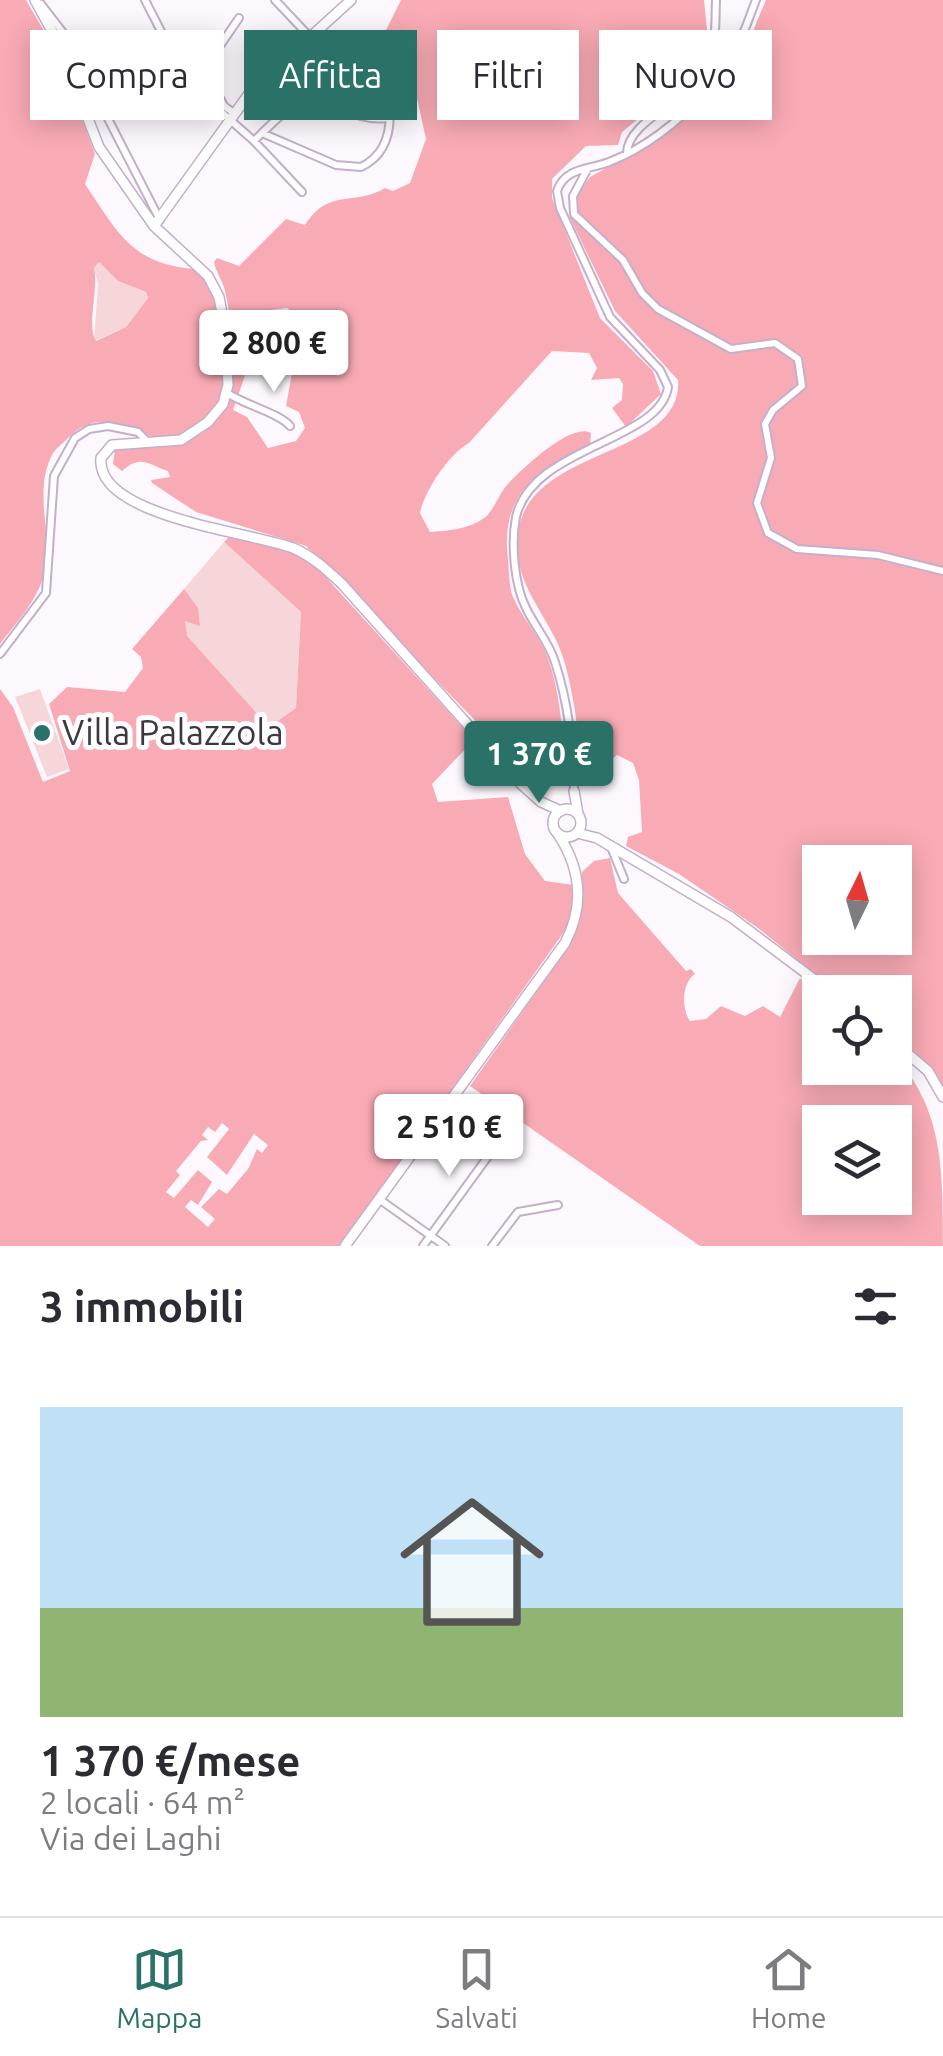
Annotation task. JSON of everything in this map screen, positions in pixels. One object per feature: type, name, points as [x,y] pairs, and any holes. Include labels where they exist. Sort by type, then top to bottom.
[{"type":"main road","points":[[36,0],[61,50],[96,142],[157,223],[216,290],[228,344],[227,393],[214,416],[190,437],[118,443],[104,452],[101,468],[114,488],[159,512],[277,542],[319,563],[541,802],[569,851],[579,885],[574,926],[565,943],[344,1246]]},
{"type":"main road","points":[[319,30],[354,0]]},
{"type":"main road","points":[[157,223],[244,102]]},
{"type":"main road","points":[[556,830],[574,792]]},
{"type":"main road","points":[[569,851],[579,817],[574,792]]},
{"type":"main road","points":[[541,802],[579,817],[597,838],[726,914],[808,975]]},
{"type":"main road","points":[[556,830],[597,838]]},
{"type":"main road","points":[[912,1057],[928,1071],[943,1097]]},
{"type":"street","points":[[36,0],[61,30]]},
{"type":"street","points":[[145,0],[159,30]]},
{"type":"street","points":[[275,0],[303,30]]},
{"type":"street","points":[[626,154],[629,139],[706,70],[713,47],[716,0]]},
{"type":"street","points":[[574,792],[572,732],[557,666],[520,590],[517,514],[543,474],[622,432],[661,404],[668,391],[663,374],[606,310],[558,204],[563,178],[626,154],[696,103],[741,45],[756,0]]},
{"type":"street","points":[[239,18],[204,68],[224,106],[302,192]]},
{"type":"street","points":[[224,110],[232,116]]},
{"type":"street","points":[[108,120],[157,223]]},
{"type":"street","points":[[254,141],[276,120]]},
{"type":"street","points":[[262,133],[336,165],[361,167],[385,148],[390,134],[388,120]]},
{"type":"street","points":[[647,122],[660,131]]},
{"type":"street","points":[[643,144],[647,122]]},
{"type":"street","points":[[588,168],[574,195],[573,212],[594,238],[625,262],[652,304],[731,349],[775,343],[798,359],[801,388],[765,422],[771,458],[757,505],[770,536],[797,549],[878,554],[943,571]]},
{"type":"street","points":[[227,393],[253,410],[283,418],[290,426]]},
{"type":"street","points":[[0,654],[46,592],[54,476],[75,438],[89,429],[108,426],[138,432],[148,442]]},
{"type":"street","points":[[610,846],[624,879]]},
{"type":"street","points":[[423,1246],[505,1133]]},
{"type":"street","points":[[378,1198],[445,1246]]},
{"type":"street","points":[[492,1246],[518,1212],[558,1204]]},
{"type":"shaded area","points":[[0,0],[26,0],[43,30],[30,30],[30,120],[82,120],[95,154],[85,184],[118,232],[142,254],[198,269],[218,309],[226,360],[216,407],[202,425],[182,436],[152,436],[97,422],[83,427],[55,451],[44,480],[47,560],[30,605],[0,644]],"holes":[[[99,262],[118,281],[146,292],[148,298],[126,327],[96,341],[92,327],[94,268]]]},
{"type":"shaded area","points":[[401,0],[704,0],[707,30],[599,30],[599,120],[637,120],[622,132],[618,145],[586,146],[552,179],[552,198],[600,318],[653,371],[661,394],[626,427],[612,408],[622,400],[623,384],[619,378],[591,380],[597,368],[589,353],[552,351],[446,464],[420,513],[430,532],[472,525],[487,515],[507,485],[547,449],[572,434],[591,433],[590,446],[553,464],[526,487],[516,501],[507,537],[512,593],[545,650],[555,684],[566,765],[558,775],[533,779],[525,772],[306,546],[196,512],[152,483],[151,480],[170,477],[168,471],[144,462],[122,471],[113,464],[115,448],[178,444],[200,435],[216,420],[232,381],[231,328],[233,338],[245,337],[246,373],[233,410],[247,417],[268,448],[296,441],[305,428],[299,412],[286,406],[302,318],[287,308],[230,315],[214,262],[217,258],[239,266],[286,219],[305,225],[314,213],[333,202],[385,188],[393,191],[410,183],[426,139],[417,98],[417,30],[386,30]]},
{"type":"shaded area","points":[[766,0],[943,0],[943,1088],[936,1074],[912,1054],[912,975],[817,975],[758,928],[679,874],[626,846],[628,837],[642,832],[639,780],[633,763],[617,755],[599,769],[582,771],[567,671],[519,561],[519,528],[530,502],[550,482],[657,424],[673,405],[678,380],[615,311],[570,218],[580,190],[590,177],[660,138],[683,120],[772,120],[772,30],[754,28]]},
{"type":"shaded area","points":[[99,262],[118,281],[146,292],[148,298],[126,327],[94,341],[98,284],[94,268]]},
{"type":"shaded area","points":[[232,534],[296,552],[313,563],[474,740],[432,784],[438,802],[508,797],[525,854],[545,881],[574,885],[569,925],[340,1246],[0,1246],[0,689],[13,707],[43,782],[70,771],[49,704],[67,687],[125,692],[143,668],[141,657],[132,649],[184,589],[198,608],[200,626],[185,621],[187,636],[269,727],[296,708],[301,612],[224,542]],"holes":[[[222,1123],[229,1129],[207,1157],[227,1175],[254,1134],[268,1145],[262,1153],[257,1149],[248,1169],[227,1194],[219,1189],[201,1207],[215,1219],[208,1227],[185,1207],[191,1200],[198,1205],[212,1182],[198,1170],[174,1198],[166,1192],[180,1175],[176,1171],[201,1141],[208,1140],[202,1135],[208,1127],[215,1132]]]},
{"type":"shaded area","points":[[224,542],[301,612],[296,708],[269,727],[186,636],[185,620],[199,625],[184,589]]},
{"type":"shaded area","points":[[40,689],[69,769],[47,777],[15,697]]},
{"type":"shaded area","points":[[610,858],[618,893],[686,971],[691,969],[695,974],[687,983],[684,996],[690,1021],[706,1019],[721,1006],[745,1016],[763,1006],[780,1017],[800,978],[802,1085],[912,1085],[912,1078],[937,1142],[943,1246],[700,1246],[470,1086],[569,946],[582,908],[582,872],[594,861]]},
{"type":"place","name":"Villa Palazzola","points":[[42,733]]}]
